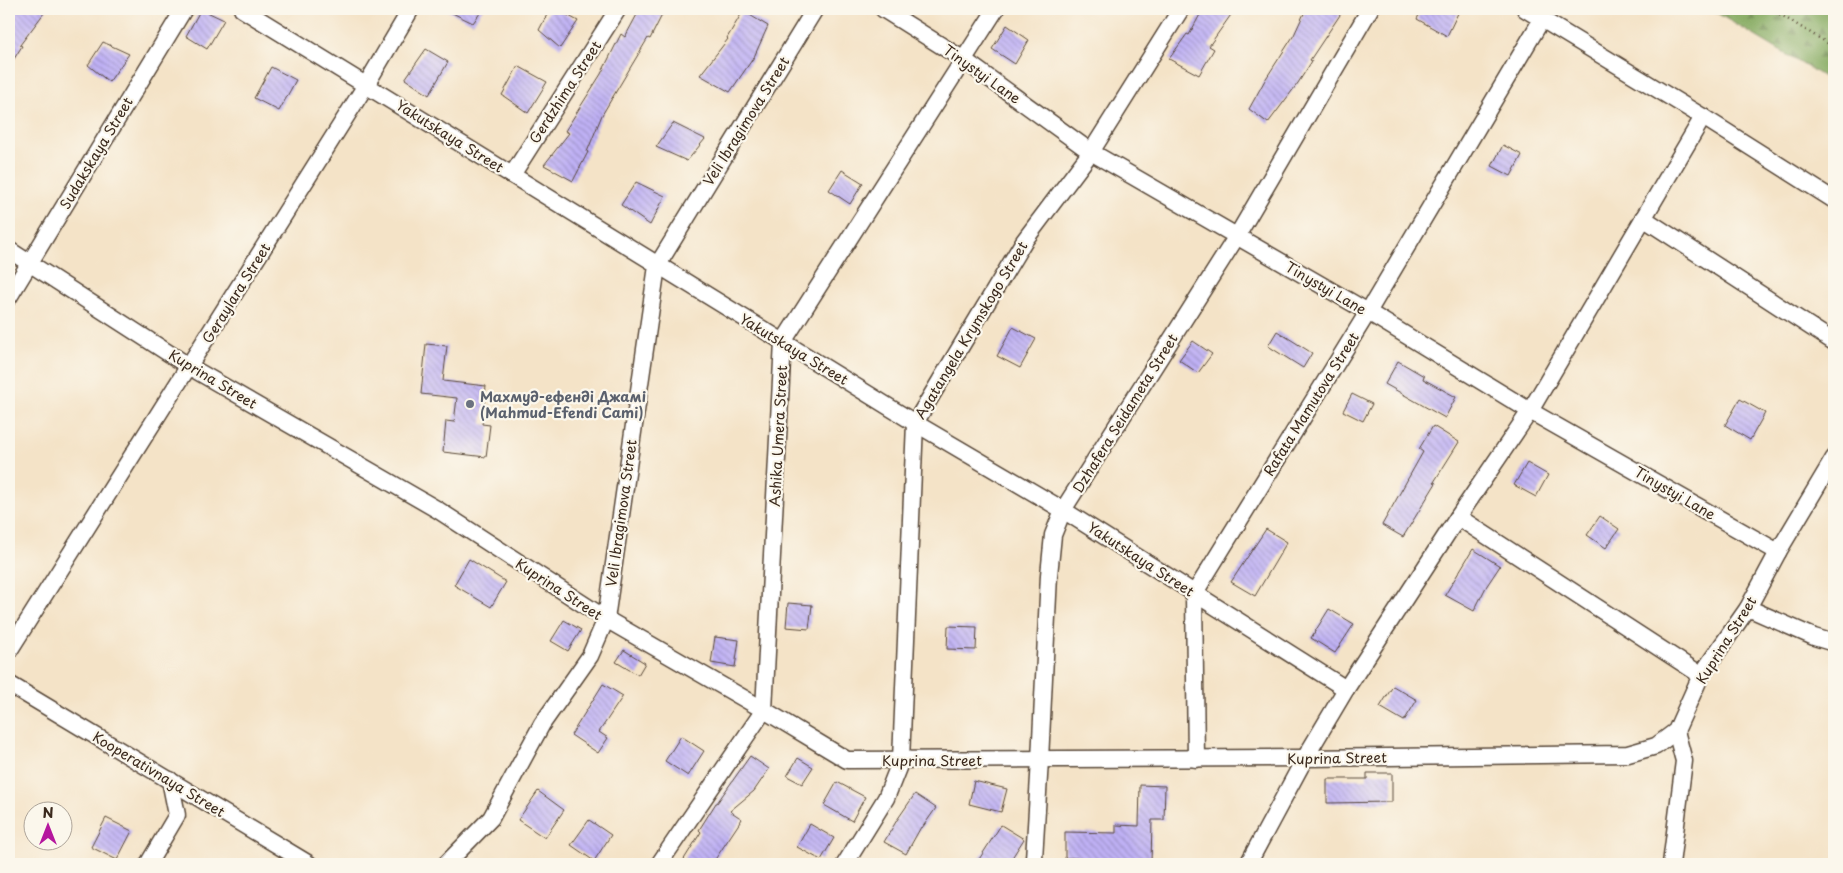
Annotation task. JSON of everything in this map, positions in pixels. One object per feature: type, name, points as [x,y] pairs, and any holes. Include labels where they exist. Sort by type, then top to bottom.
[{"type":"street","name":"Sudakskaya Street","points":[[9,297],[184,9]]},
{"type":"street","name":"Yakutskaya Street","points":[[242,9],[914,423],[1063,510],[1346,690]]},
{"type":"street","name":"Geraylara Street","points":[[9,651],[190,367],[366,85],[411,9]]},
{"type":"street","name":"Gerdzhima Street","points":[[512,174],[618,9]]},
{"type":"street","name":"Veli Ibragimova Street","points":[[446,864],[491,818],[542,724],[590,656],[606,619],[657,266],[815,9]]},
{"type":"street","name":"Tinystyi Lane","points":[[883,9],[964,60],[1091,152],[1368,312],[1530,411],[1778,552]]},
{"type":"street","name":"Ashika Umera Street","points":[[764,710],[783,342],[996,9]]},
{"type":"street","name":"Agatangela Krymskogo Street","points":[[845,864],[886,798],[901,760],[914,423],[1024,241],[1091,152],[1181,9]]},
{"type":"street","name":"Dzhafera Seidameta Street","points":[[1031,864],[1034,858],[1049,575],[1054,535],[1063,510],[1237,236],[1370,9]]},
{"type":"street","points":[[1525,9],[1703,117],[1834,200]]},
{"type":"street","name":"Rafata Mamutova Street","points":[[1194,594],[1368,312],[1542,19]]},
{"type":"street","points":[[1248,864],[1305,758],[1346,690],[1458,517],[1530,411],[1703,117]]},
{"type":"street","points":[[1643,218],[1834,342]]},
{"type":"street","name":"Kuprina Street","points":[[9,250],[190,367],[438,510],[606,619],[847,760],[1196,759],[1628,754],[1656,746],[1676,731],[1701,675],[1748,608],[1778,552],[1834,458]]},
{"type":"street","points":[[1458,517],[1701,675]]},
{"type":"street","points":[[1194,594],[1196,759]]},
{"type":"street","points":[[1748,608],[1814,638],[1834,643]]},
{"type":"street","name":"Kooperativnaya Street","points":[[9,684],[309,864]]},
{"type":"street","points":[[660,864],[764,710]]},
{"type":"street","points":[[1670,864],[1684,761],[1676,731]]},
{"type":"street","points":[[148,864],[177,815],[170,780]]},
{"type":"path","points":[[1771,9],[1834,47]]},
{"type":"green space","points":[[1710,9],[1834,9],[1834,83]]},
{"type":"building","points":[[12,9],[47,9],[20,45],[22,46],[9,67],[9,13]]},
{"type":"building","points":[[201,9],[224,20],[207,49],[186,36]]},
{"type":"building","points":[[444,9],[483,9],[473,23]]},
{"type":"building","points":[[550,9],[556,9],[578,21],[560,48],[539,30]]},
{"type":"building","points":[[640,9],[665,9],[650,39],[648,38],[602,115],[588,152],[573,181],[544,165],[569,133],[565,131],[601,74],[621,34],[625,37]]},
{"type":"building","points":[[1203,9],[1235,9],[1209,46],[1214,49],[1199,75],[1169,59],[1187,34],[1189,35]]},
{"type":"building","points":[[1306,9],[1344,9],[1310,60],[1312,61],[1298,83],[1268,123],[1249,109],[1294,35]]},
{"type":"building","points":[[1422,9],[1460,9],[1447,36],[1417,19]]},
{"type":"building","points":[[743,11],[768,26],[754,57],[730,92],[700,75],[728,39]]},
{"type":"building","points":[[1007,25],[1029,40],[1015,64],[992,49]]},
{"type":"building","points":[[103,42],[129,54],[109,82],[88,65]]},
{"type":"building","points":[[426,49],[448,62],[429,95],[405,79]]},
{"type":"building","points":[[518,66],[547,82],[528,113],[502,95]]},
{"type":"building","points":[[271,67],[296,80],[279,111],[254,98]]},
{"type":"building","points":[[673,123],[705,139],[687,161],[656,147]]},
{"type":"building","points":[[1503,145],[1522,155],[1511,176],[1492,166]]},
{"type":"building","points":[[842,170],[863,183],[850,204],[829,190]]},
{"type":"building","points":[[636,182],[665,196],[650,225],[621,205]]},
{"type":"building","points":[[1013,327],[1036,339],[1020,368],[997,356]]},
{"type":"building","points":[[1277,331],[1312,353],[1303,368],[1268,346]]},
{"type":"building","points":[[1193,341],[1212,354],[1198,373],[1179,360]]},
{"type":"building","name":"Махмуд-ефенді Джамі (Mahmud-Efendi Cami)","points":[[426,344],[447,346],[443,381],[486,386],[482,424],[490,425],[486,457],[443,452],[446,421],[454,422],[457,398],[421,394]]},
{"type":"building","points":[[1398,361],[1424,376],[1423,379],[1456,397],[1445,418],[1385,384]]},
{"type":"building","points":[[1352,394],[1372,404],[1363,421],[1343,411]]},
{"type":"building","points":[[1740,399],[1765,413],[1750,440],[1725,425]]},
{"type":"building","points":[[1433,426],[1459,442],[1403,537],[1382,525],[1423,452],[1419,449]]},
{"type":"building","points":[[1527,463],[1548,475],[1536,497],[1514,485]]},
{"type":"building","points":[[1600,516],[1619,529],[1606,548],[1587,535]]},
{"type":"building","points":[[1266,529],[1287,542],[1255,596],[1231,582]]},
{"type":"building","points":[[1473,549],[1500,566],[1486,587],[1474,611],[1445,595]]},
{"type":"building","points":[[469,559],[506,582],[491,607],[454,585]]},
{"type":"building","points":[[788,603],[812,605],[809,629],[786,627]]},
{"type":"building","points":[[1329,609],[1354,624],[1335,653],[1311,638]]},
{"type":"building","points":[[564,620],[581,630],[568,651],[551,641]]},
{"type":"building","points":[[948,626],[977,627],[976,650],[947,649]]},
{"type":"building","points":[[715,637],[739,640],[735,667],[711,663]]},
{"type":"building","points":[[624,650],[645,663],[638,675],[616,662]]},
{"type":"building","points":[[603,684],[623,696],[599,732],[608,738],[598,753],[571,735]]},
{"type":"building","points":[[1393,686],[1417,700],[1404,721],[1380,707]]},
{"type":"building","points":[[681,736],[704,751],[688,776],[665,761]]},
{"type":"building","points":[[750,756],[769,769],[754,791],[730,811],[742,819],[712,864],[681,864],[716,803]]},
{"type":"building","points":[[798,758],[813,767],[802,784],[787,776]]},
{"type":"building","points":[[1367,773],[1392,773],[1392,802],[1327,803],[1327,779],[1367,779]]},
{"type":"building","points":[[974,781],[1007,789],[1001,812],[969,804]]},
{"type":"building","points":[[837,782],[865,797],[852,821],[824,805]]},
{"type":"building","points":[[1140,785],[1165,786],[1164,820],[1152,820],[1151,864],[1077,864],[1077,858],[1065,858],[1065,832],[1116,833],[1116,825],[1139,826]]},
{"type":"building","points":[[538,791],[564,810],[545,838],[518,820]]},
{"type":"building","points":[[915,794],[936,808],[921,827],[906,854],[884,842]]},
{"type":"building","points":[[106,818],[132,831],[117,860],[91,847]]},
{"type":"building","points":[[589,820],[611,835],[594,861],[571,845]]},
{"type":"building","points":[[810,824],[834,838],[821,860],[797,847]]},
{"type":"building","points":[[1001,825],[1024,839],[1008,864],[976,864]]},
{"type":"place","name":"Махмуд-ефенді Джамі (Mahmud-Efendi Cami)","points":[[470,404]]}]
